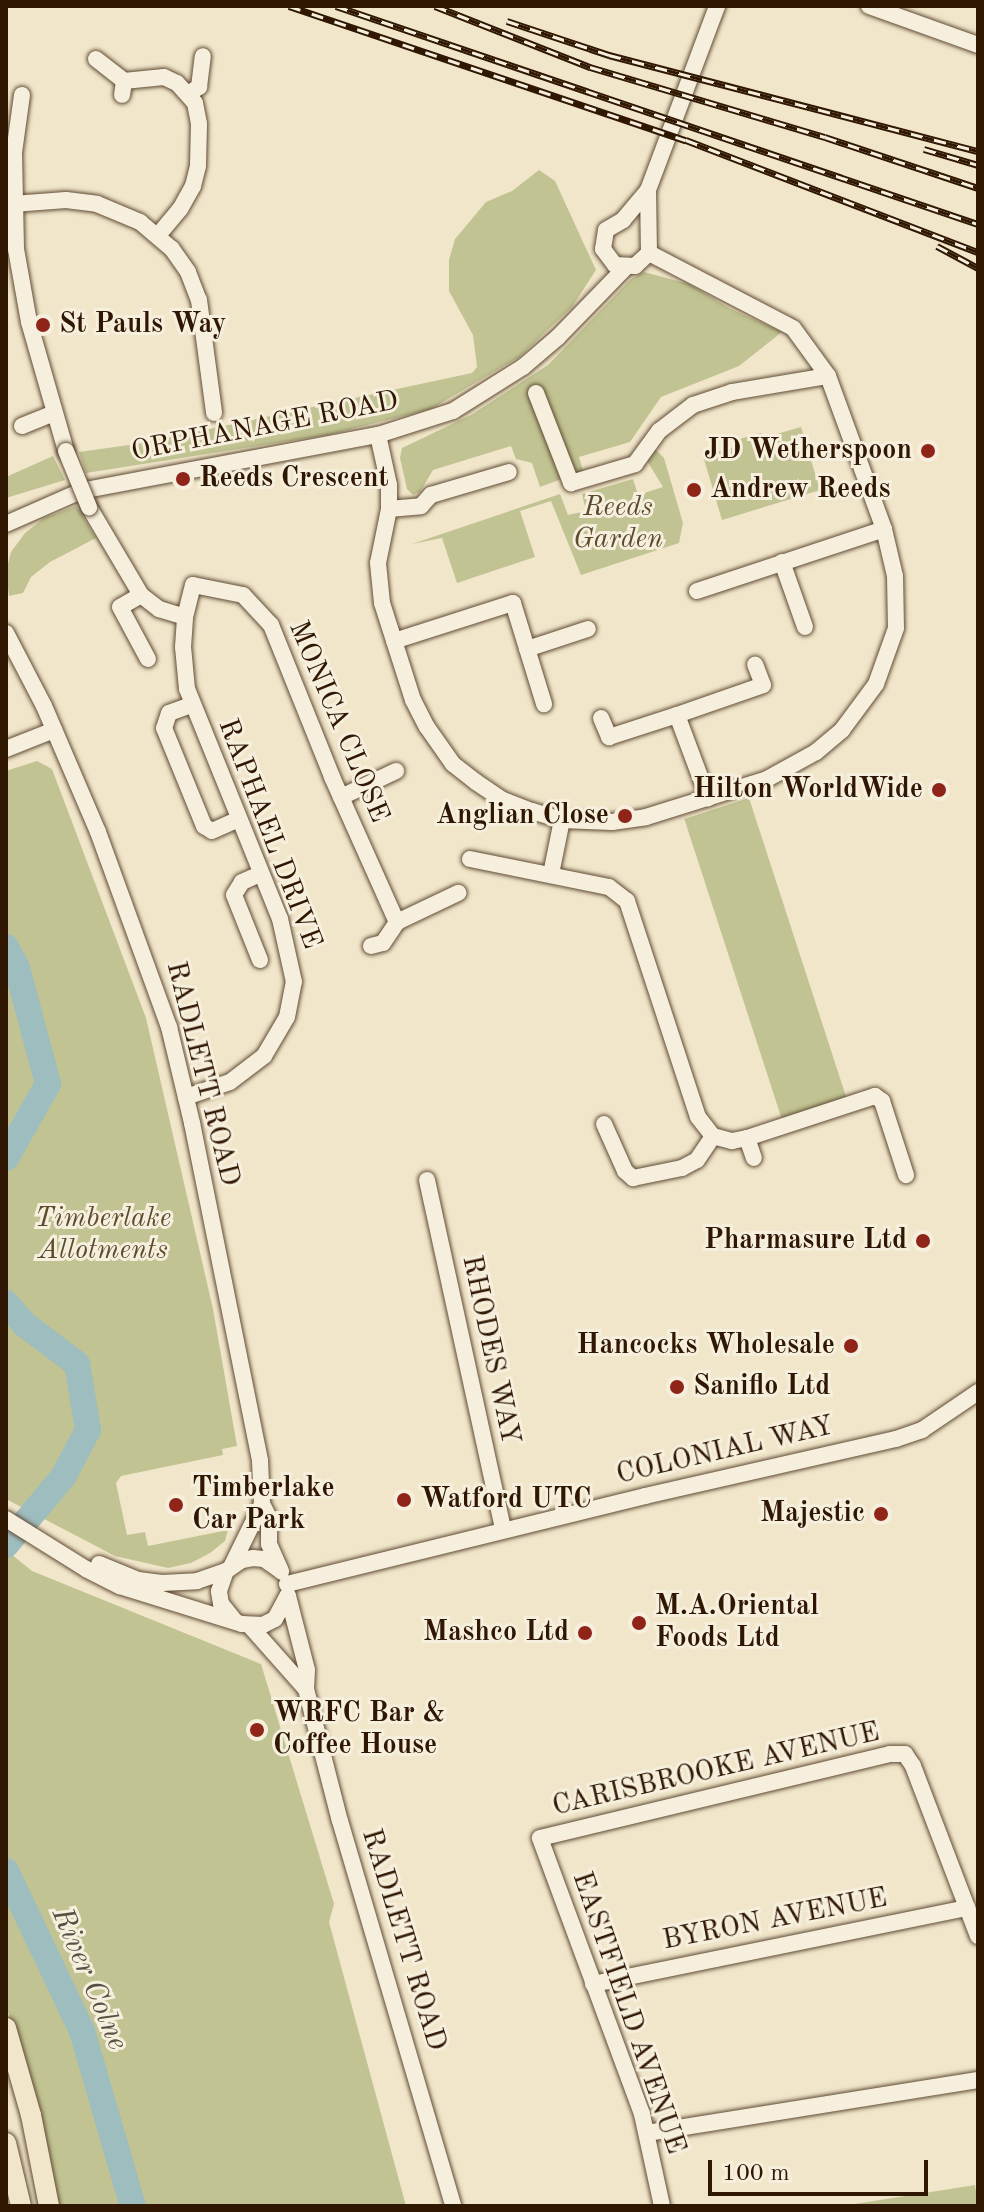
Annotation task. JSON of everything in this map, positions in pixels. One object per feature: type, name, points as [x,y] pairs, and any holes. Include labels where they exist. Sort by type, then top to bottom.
[{"type":"main road","points":[[6,2028],[31,2115],[49,2206]]},
{"type":"main road","points":[[6,2143],[21,2206]]},
{"type":"street","name":"ORPHANAGE ROAD","points":[[6,524],[51,502],[112,483],[378,435],[453,411],[500,383],[558,337],[594,296],[625,268],[635,266],[649,253],[648,190],[717,6]]},
{"type":"street","points":[[869,6],[978,45]]},
{"type":"street","points":[[189,93],[199,87],[203,56]]},
{"type":"street","points":[[96,59],[123,88],[164,77],[189,93],[195,103],[199,124],[198,166],[187,199],[158,235]]},
{"type":"street","points":[[22,95],[14,153],[13,204],[23,289],[66,451],[89,507],[141,595],[159,609],[185,617]]},
{"type":"street","name":"ORPHANAGE ROAD","points":[[594,296],[607,258],[603,249],[606,230],[623,220],[648,190]]},
{"type":"street","points":[[13,204],[66,200],[97,204],[131,216],[158,235],[181,262],[195,286],[204,321],[214,413]]},
{"type":"street","points":[[623,220],[633,220],[647,231]]},
{"type":"street","points":[[378,435],[389,485],[389,509],[378,563],[379,583],[413,700],[453,764],[503,800],[562,820],[612,822],[634,819],[708,798],[789,770],[842,730],[876,684],[896,628],[895,576],[884,529],[828,376],[793,328],[649,253]]},
{"type":"street","points":[[607,258],[625,268]]},
{"type":"street","points":[[536,393],[571,483],[635,464],[659,431],[693,405],[732,392],[828,376]]},
{"type":"street","points":[[22,426],[55,413]]},
{"type":"street","points":[[389,509],[421,506],[431,495],[509,472]]},
{"type":"street","points":[[697,591],[884,529]]},
{"type":"street","points":[[782,562],[805,627]]},
{"type":"street","name":"RAPHAEL DRIVE","points":[[186,1097],[230,1082],[254,1065],[271,1047],[287,1017],[294,982],[290,953],[191,705],[184,668],[185,617],[193,585]]},
{"type":"street","name":"MONICA CLOSE","points":[[193,585],[243,595],[271,625],[341,797],[397,922]]},
{"type":"street","points":[[141,595],[120,607],[148,659]]},
{"type":"street","points":[[394,641],[513,603],[544,704]]},
{"type":"street","points":[[896,628],[913,628]]},
{"type":"street","points":[[527,649],[588,629]]},
{"type":"street","name":"RADLETT ROAD","points":[[6,633],[54,730],[148,964],[186,1097],[260,1461],[262,1504],[269,1518],[269,1544],[286,1583],[307,1670],[306,1689],[340,1821],[453,2206]]},
{"type":"street","points":[[601,718],[609,737],[763,685],[755,664]]},
{"type":"street","points":[[191,705],[169,713],[164,728],[204,826],[212,831],[237,820]]},
{"type":"street","points":[[677,715],[708,798]]},
{"type":"street","points":[[6,749],[54,730]]},
{"type":"street","points":[[341,797],[396,771]]},
{"type":"street","points":[[551,874],[562,820]]},
{"type":"street","points":[[470,859],[609,887],[627,901],[698,1117],[713,1136],[732,1141],[747,1138],[875,1096],[882,1101],[906,1175]]},
{"type":"street","points":[[260,874],[237,886],[234,895],[260,960]]},
{"type":"street","points":[[371,946],[383,943],[397,922],[458,893]]},
{"type":"street","points":[[604,1124],[625,1171],[633,1178],[681,1169],[697,1160],[713,1136]]},
{"type":"street","points":[[747,1138],[754,1158]]},
{"type":"street","name":"RHODES WAY","points":[[427,1180],[503,1530]]},
{"type":"street","name":"COLONIAL WAY","points":[[286,1583],[896,1439],[922,1430],[978,1392]]},
{"type":"street","name":"RADLETT ROAD","points":[[229,1568],[262,1504]]},
{"type":"street","points":[[6,1506],[62,1548],[120,1586],[242,1624],[275,1619],[286,1583],[264,1559],[253,1558],[182,1583],[138,1580],[62,1548],[6,1519]]},
{"type":"street","points":[[229,1568],[219,1591],[221,1604],[242,1624]]},
{"type":"street","name":"RADLETT ROAD","points":[[242,1624],[277,1652],[306,1689]]},
{"type":"street","name":"CARISBROOKE AVENUE","points":[[540,1838],[890,1754],[905,1754],[967,1908]]},
{"type":"street","name":"EASTFIELD AVENUE","points":[[540,1838],[647,2133],[662,2206]]},
{"type":"street","points":[[967,1908],[978,1936]]},
{"type":"street","name":"BYRON AVENUE","points":[[593,1984],[967,1908]]},
{"type":"street","points":[[647,2133],[978,2080]]},
{"type":"green space","points":[[539,170],[555,181],[596,270],[572,307],[519,357],[431,409],[328,435],[86,473],[79,452],[143,443],[472,373],[477,367],[473,335],[449,291],[449,260],[455,239],[486,202],[512,191]]},
{"type":"green space","points":[[644,272],[689,284],[731,309],[782,332],[739,366],[661,397],[630,442],[579,457],[583,471],[540,487],[532,463],[516,459],[511,446],[433,470],[420,492],[413,495],[407,489],[400,458],[402,448],[471,415],[548,365],[631,279]]},
{"type":"green space","points":[[801,427],[820,490],[722,520],[703,456],[734,447],[733,441],[761,433],[763,438]]},
{"type":"green space","name":"Reeds Garden","points":[[654,448],[664,458],[683,523],[679,543],[581,575],[551,501],[520,511],[535,557],[457,583],[442,538],[412,544],[560,494],[568,515],[586,511],[582,494],[633,479],[638,495],[663,487],[646,459]]},
{"type":"green space","points":[[53,456],[65,480],[6,498],[6,477]]},
{"type":"green space","points":[[76,506],[96,538],[50,562],[31,577],[23,593],[9,596],[6,571],[11,552],[25,533],[44,518]]},
{"type":"green space","name":"Timberlake Allotments","points":[[37,761],[52,769],[146,1018],[213,1309],[237,1446],[222,1449],[223,1455],[121,1476],[116,1483],[127,1535],[145,1532],[148,1546],[228,1530],[225,1541],[210,1553],[191,1563],[168,1568],[115,1556],[6,1499],[6,771]]},
{"type":"green space","points":[[749,798],[846,1097],[781,1118],[684,819]]},
{"type":"green space","points":[[6,1550],[32,1571],[261,1664],[334,1904],[329,1922],[406,2206],[59,2206],[35,2094],[6,2006]]},
{"type":"green space","points":[[975,2185],[978,2206],[842,2206],[969,2186]]},
{"type":"waterway","name":"River Colne","points":[[6,947],[17,968],[48,1084],[6,1158]]},
{"type":"waterway","name":"River Colne","points":[[6,1303],[24,1324],[77,1364],[88,1430],[63,1477],[6,1545]]},
{"type":"waterway","name":"River Colne","points":[[6,1871],[82,2031],[133,2206]]},
{"type":"railway","points":[[289,6],[686,140],[978,252]]},
{"type":"railway","points":[[336,6],[978,224]]},
{"type":"railway","points":[[435,6],[590,67],[825,137],[978,188]]},
{"type":"railway","points":[[507,21],[609,55],[978,151]]},
{"type":"railway","points":[[924,149],[978,165]]},
{"type":"railway","points":[[937,246],[978,268]]},
{"type":"place","name":"St Pauls Way","points":[[43,325]]},
{"type":"place","name":"JD Wetherspoon","points":[[928,451]]},
{"type":"place","name":"Reeds Crescent","points":[[183,479]]},
{"type":"place","name":"Andrew Reeds","points":[[694,490]]},
{"type":"place","name":"Hilton WorldWide","points":[[939,790]]},
{"type":"place","name":"Anglian Close","points":[[625,816]]},
{"type":"place","name":"Pharmasure Ltd","points":[[923,1241]]},
{"type":"place","name":"Hancocks Wholesale","points":[[851,1346]]},
{"type":"place","name":"Saniflo Ltd","points":[[677,1387]]},
{"type":"place","name":"Watford UTC","points":[[404,1500]]},
{"type":"place","name":"Timberlake Car Park","points":[[176,1505]]},
{"type":"place","name":"Majestic","points":[[881,1514]]},
{"type":"place","name":"M.A.Oriental Foods Ltd","points":[[639,1623]]},
{"type":"place","name":"Mashco Ltd","points":[[585,1633]]},
{"type":"place","name":"WRFC Bar & Coffee House","points":[[257,1730]]}]
